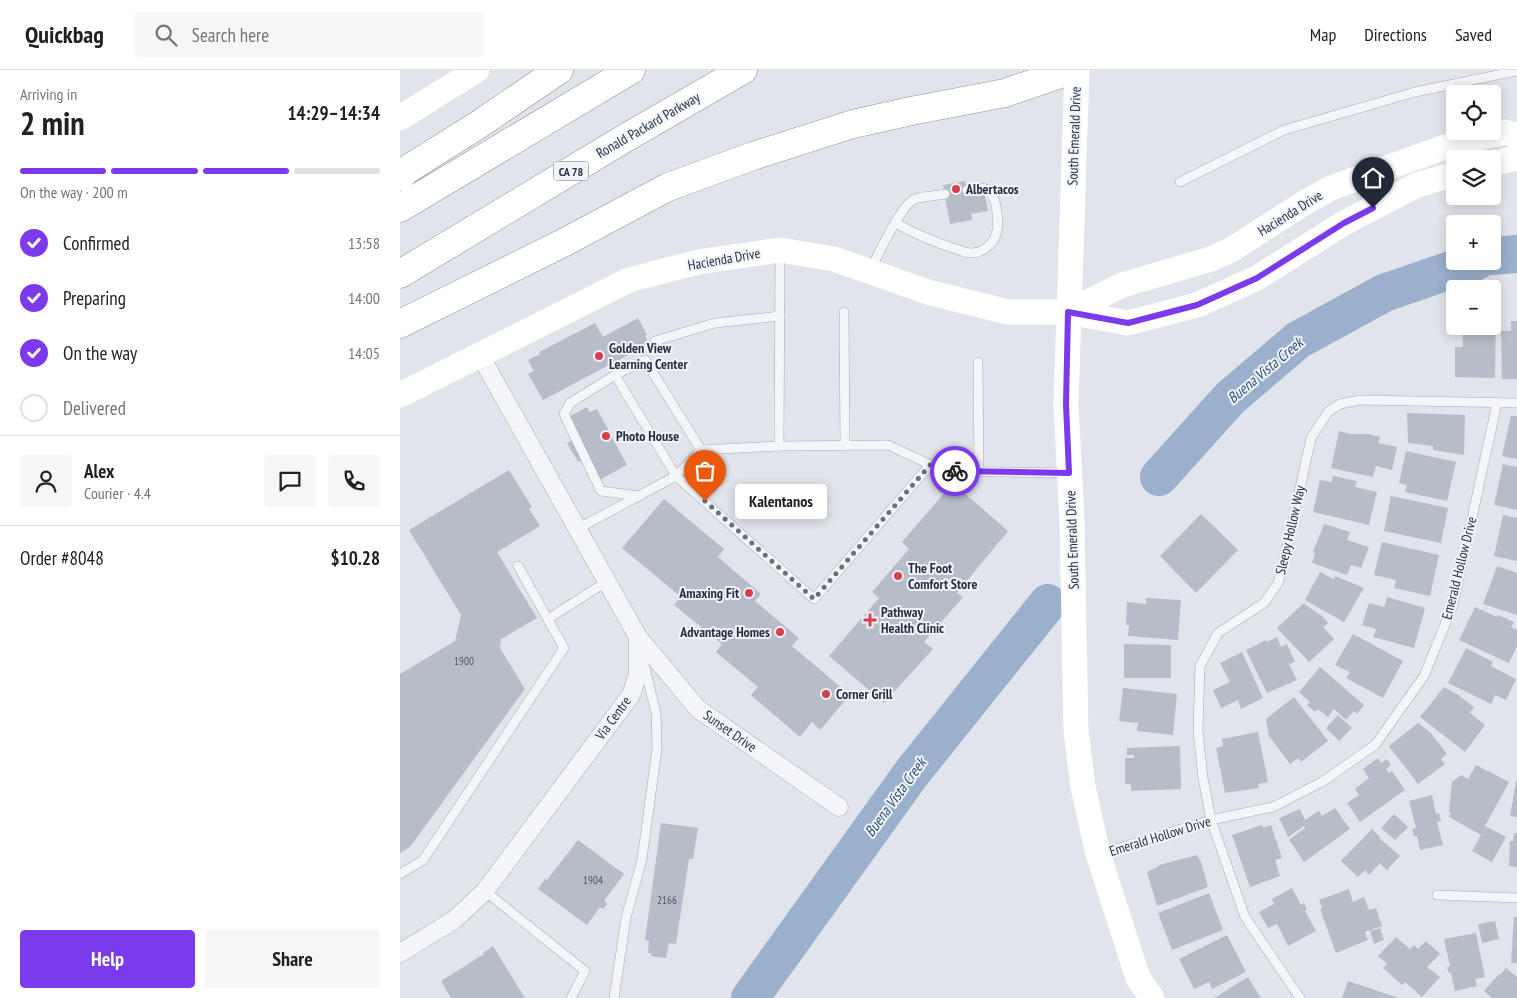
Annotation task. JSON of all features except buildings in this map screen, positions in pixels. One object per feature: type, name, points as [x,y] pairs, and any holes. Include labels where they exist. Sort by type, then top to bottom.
[{"type":"highway","points":[[400,178],[405,171],[478,125],[559,70]]},
{"type":"highway","points":[[400,208],[632,70]]},
{"type":"highway","name":"Ronald Packard Parkway","points":[[400,274],[627,137],[743,70]]},
{"type":"highway","points":[[400,324],[565,242],[668,187],[753,156],[853,124],[1005,93],[1072,70]]},
{"type":"main road","points":[[400,118],[477,70]]},
{"type":"main road","name":"South Emerald Drive","points":[[1076,70],[1066,404],[1076,731],[1083,787],[1098,854],[1138,978],[1152,998]]},
{"type":"main road","name":"Hacienda Drive","points":[[1068,312],[1122,285],[1211,259],[1231,250],[1331,188],[1459,142],[1505,132],[1517,136]]},
{"type":"main road","points":[[1501,162],[1517,158]]},
{"type":"main road","name":"Hacienda Drive","points":[[400,395],[629,280],[698,262],[780,250],[834,259],[932,293],[1008,312],[1068,312],[1128,323],[1197,305],[1257,278],[1344,223],[1417,185],[1446,177]]},
{"type":"street","points":[[480,355],[638,637]]},
{"type":"street","name":"Sunset Drive","points":[[638,637],[698,709],[839,807]]},
{"type":"street","name":"Via Centre","points":[[400,953],[454,920],[485,891],[631,695],[638,674],[638,637]]},
{"type":"lane","points":[[1180,182],[1284,130],[1415,92],[1517,71]]},
{"type":"lane","points":[[895,223],[930,241],[970,254],[980,252],[990,246],[996,236],[998,224],[996,203],[992,194],[986,189],[967,190]]},
{"type":"lane","points":[[870,271],[904,209],[913,200],[945,194]]},
{"type":"lane","points":[[779,446],[780,250]]},
{"type":"lane","points":[[844,312],[845,446]]},
{"type":"lane","points":[[655,341],[715,323],[780,316]]},
{"type":"lane","points":[[639,496],[601,491],[564,414],[570,403],[615,375],[645,360],[701,450]]},
{"type":"lane","points":[[978,362],[979,472]]},
{"type":"lane","points":[[615,375],[676,476],[814,599],[930,465]]},
{"type":"lane","name":"Sleepy Hollow Way","points":[[1300,998],[1245,917],[1211,820],[1202,778],[1198,731],[1200,666],[1218,633],[1264,603],[1278,583],[1311,438],[1328,412],[1340,404],[1360,400],[1517,403]]},
{"type":"lane","name":"Emerald Hollow Drive","points":[[1098,854],[1211,820],[1273,807],[1322,782],[1375,745],[1424,676],[1453,605],[1497,403]]},
{"type":"lane","points":[[577,529],[676,476],[701,450],[779,446],[888,445],[944,471],[1069,473]]},
{"type":"lane","points":[[400,874],[423,860],[564,648],[518,566]]},
{"type":"lane","points":[[548,620],[606,582]]},
{"type":"lane","points":[[614,998],[626,918],[642,859],[657,748],[656,713],[638,637]]},
{"type":"lane","points":[[485,891],[585,971],[571,998]]},
{"type":"lane","points":[[1437,895],[1517,898]]},
{"type":"waterway","name":"Buena Vista Creek","points":[[1501,255],[1517,254]]},
{"type":"waterway","name":"Buena Vista Creek","points":[[1159,477],[1230,398],[1298,340],[1384,293],[1451,270]]},
{"type":"waterway","name":"Buena Vista Creek","points":[[750,998],[911,774],[1048,603]]},
{"type":"way so far","points":[[705,501],[814,599],[930,465],[944,471],[955,471]]},
{"type":"place","name":"Albertacos","points":[[956,189]]},
{"type":"place","name":"Golden View Learning Center","points":[[599,356]]},
{"type":"place","name":"Photo House","points":[[606,436]]},
{"type":"place","name":"Kalentanos","points":[[705,501]]},
{"type":"place","name":"The Foot Comfort Store","points":[[898,576]]},
{"type":"place","name":"Amaxing Fit","points":[[749,593]]},
{"type":"place","name":"Pathway Health Clinic","points":[[870,620]]},
{"type":"place","name":"Advantage Homes","points":[[780,632]]},
{"type":"place","name":"Corner Grill","points":[[826,694]]},
{"type":"route","points":[[955,471],[1069,473],[1066,404],[1068,312],[1128,323],[1197,305],[1257,278],[1344,223],[1373,208]]}]
